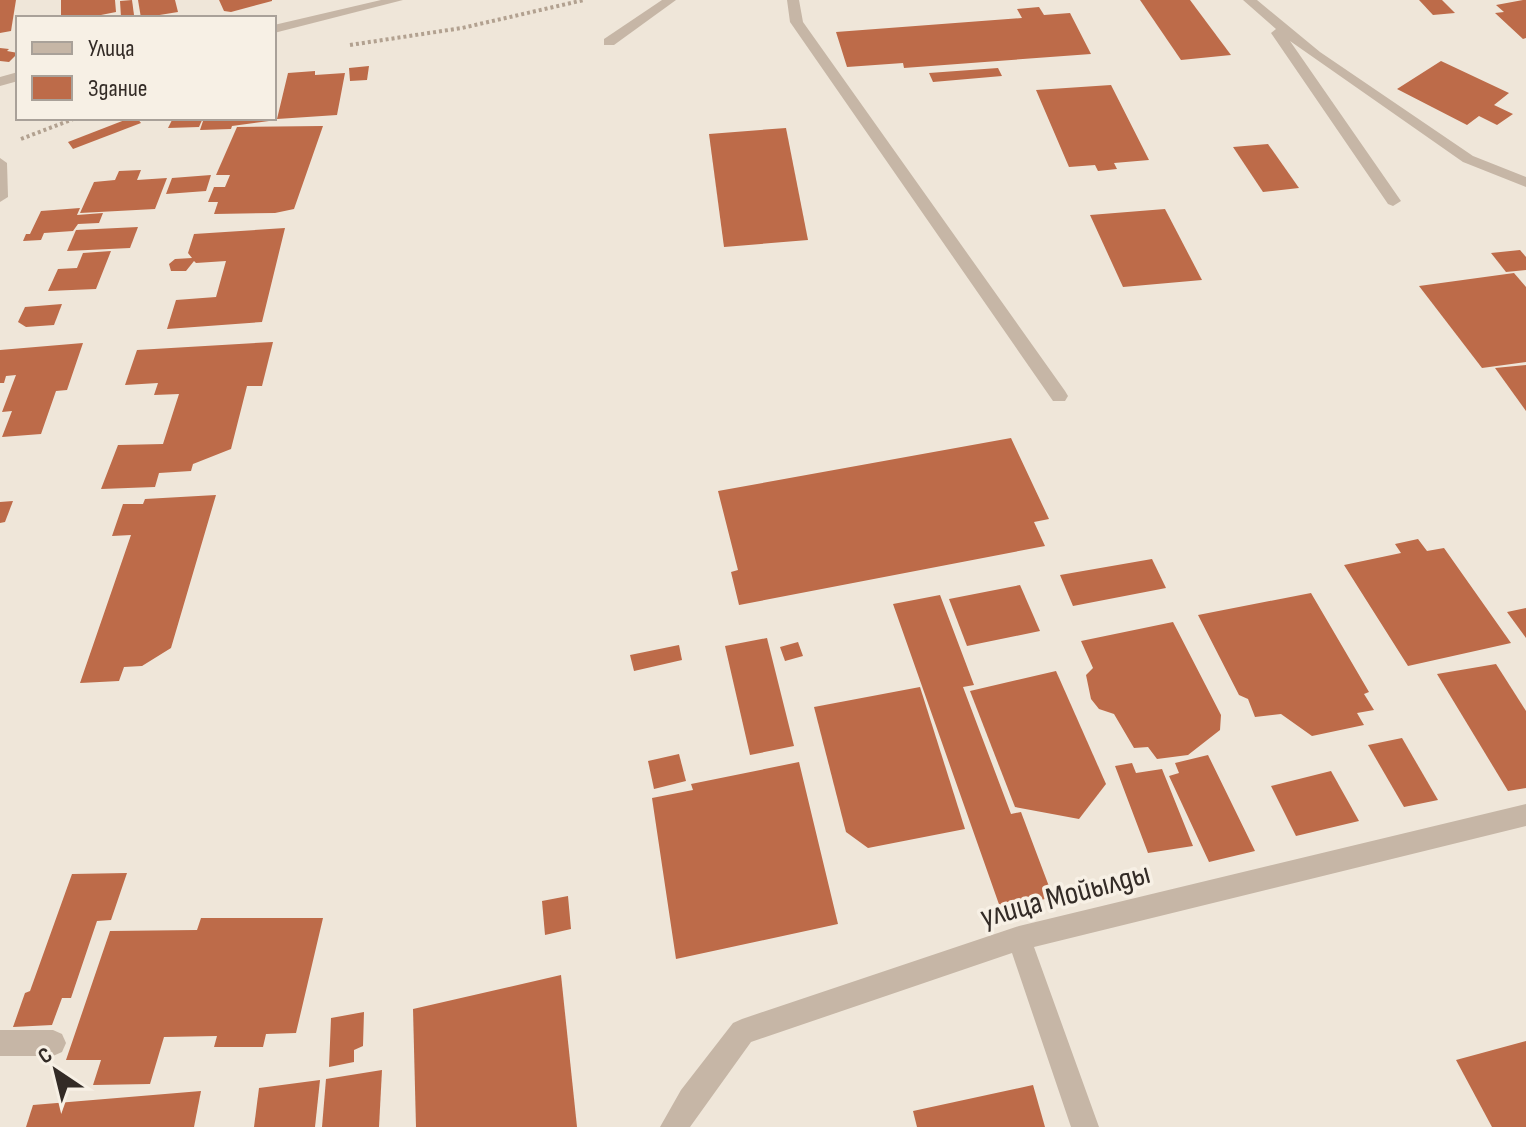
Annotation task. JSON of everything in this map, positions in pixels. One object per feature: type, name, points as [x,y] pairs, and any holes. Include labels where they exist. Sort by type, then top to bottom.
[{"type":"street","points":[[276,29],[397,0]]},
{"type":"street","points":[[609,42],[670,0]]},
{"type":"street","points":[[793,0],[797,22],[1059,396]]},
{"type":"street","points":[[1249,0],[1315,55],[1468,159],[1526,182]]},
{"type":"street","points":[[1267,16],[1393,201]]},
{"type":"street","points":[[0,163],[0,197]]},
{"type":"street","name":"улица Мойылды","points":[[674,1127],[742,1032],[1019,938],[1526,815]]},
{"type":"street","points":[[1019,938],[1085,1127]]},
{"type":"street","points":[[0,1043],[53,1043]]},
{"type":"path","points":[[346,45],[462,28],[584,0]]},
{"type":"path","points":[[13,142],[71,120]]},
{"type":"building","points":[[0,0],[16,0],[11,31],[0,33]]},
{"type":"building","points":[[61,0],[115,0],[116,12],[101,16],[61,16]]},
{"type":"building","points":[[132,0],[134,15],[121,16],[120,1]]},
{"type":"building","points":[[138,0],[175,0],[178,12],[141,16]]},
{"type":"building","points":[[219,0],[272,1],[231,12],[224,11]]},
{"type":"building","points":[[1140,0],[1190,0],[1231,55],[1181,60]]},
{"type":"building","points":[[1419,0],[1442,0],[1455,13],[1433,15]]},
{"type":"building","points":[[1526,0],[1526,38],[1523,39],[1495,13],[1504,12],[1496,5]]},
{"type":"building","points":[[1039,7],[1044,15],[1070,13],[1091,54],[904,68],[903,63],[847,67],[836,32],[1022,18],[1017,9]]},
{"type":"building","points":[[0,48],[16,53],[9,62],[0,61]]},
{"type":"building","points":[[1441,61],[1509,93],[1494,105],[1513,114],[1497,125],[1479,116],[1467,125],[1397,89]]},
{"type":"building","points":[[369,66],[367,80],[350,81],[349,68]]},
{"type":"building","points":[[998,68],[1002,76],[933,82],[929,73]]},
{"type":"building","points":[[315,71],[315,75],[345,73],[337,115],[277,119],[288,73]]},
{"type":"building","points":[[1111,85],[1149,160],[1114,163],[1117,169],[1098,171],[1095,165],[1069,167],[1036,90]]},
{"type":"building","points":[[125,120],[139,120],[141,123],[73,149],[68,142]]},
{"type":"building","points":[[172,120],[202,120],[199,127],[168,128]]},
{"type":"building","points":[[203,120],[269,120],[232,126],[231,129],[200,130]]},
{"type":"building","points":[[323,126],[294,209],[275,213],[214,214],[218,202],[208,202],[214,187],[225,187],[230,175],[216,175],[237,127]]},
{"type":"building","points":[[786,128],[808,240],[724,247],[709,134]]},
{"type":"building","points":[[1268,144],[1299,188],[1263,192],[1233,147]]},
{"type":"building","points":[[141,170],[137,180],[167,178],[155,209],[80,213],[94,182],[115,180],[119,171]]},
{"type":"building","points":[[211,175],[206,191],[166,194],[172,178]]},
{"type":"building","points":[[80,208],[77,215],[103,213],[99,223],[78,224],[73,231],[44,233],[41,240],[23,241],[26,234],[30,234],[41,211]]},
{"type":"building","points":[[1165,209],[1202,280],[1123,287],[1090,215]]},
{"type":"building","points":[[138,227],[130,248],[67,251],[76,230]]},
{"type":"building","points":[[285,228],[262,322],[167,329],[176,300],[216,297],[226,261],[194,261],[186,271],[171,271],[169,264],[175,259],[192,258],[188,253],[194,234]]},
{"type":"building","points":[[1520,250],[1526,257],[1526,270],[1506,272],[1491,253]]},
{"type":"building","points":[[111,251],[96,289],[48,291],[58,269],[77,268],[83,253]]},
{"type":"building","points":[[1514,273],[1526,287],[1526,362],[1482,368],[1419,286]]},
{"type":"building","points":[[62,304],[54,325],[26,327],[18,322],[25,307]]},
{"type":"building","points":[[273,342],[262,386],[247,386],[231,449],[193,464],[191,471],[159,473],[155,487],[101,489],[118,445],[163,444],[179,394],[154,395],[158,383],[125,385],[137,350]]},
{"type":"building","points":[[83,343],[67,390],[56,391],[41,434],[2,437],[12,411],[2,412],[16,375],[6,376],[4,383],[0,383],[0,350]]},
{"type":"building","points":[[1526,365],[1526,411],[1495,368]]},
{"type":"building","points":[[1011,438],[1049,519],[1034,522],[1045,546],[739,605],[731,572],[738,570],[718,491]]},
{"type":"building","points":[[216,495],[171,648],[142,666],[124,667],[119,681],[80,683],[131,535],[112,536],[123,504],[143,504],[145,499]]},
{"type":"building","points":[[13,501],[5,522],[0,523],[0,502]]},
{"type":"building","points":[[1418,539],[1427,551],[1444,548],[1511,643],[1408,666],[1344,565],[1401,553],[1395,544]]},
{"type":"building","points":[[1152,559],[1166,588],[1073,606],[1060,575]]},
{"type":"building","points":[[1020,585],[1040,631],[967,646],[949,599]]},
{"type":"building","points":[[1311,593],[1369,692],[1364,694],[1374,710],[1357,713],[1364,725],[1312,736],[1281,714],[1255,717],[1248,699],[1239,695],[1198,615]]},
{"type":"building","points":[[940,595],[974,685],[963,687],[1011,814],[1021,812],[1053,897],[1001,910],[893,604]]},
{"type":"building","points":[[1526,608],[1526,638],[1507,612]]},
{"type":"building","points":[[1173,622],[1221,715],[1220,730],[1188,755],[1157,759],[1148,747],[1134,748],[1114,714],[1099,709],[1091,699],[1086,675],[1093,668],[1081,641]]},
{"type":"building","points":[[767,638],[794,746],[750,755],[725,646]]},
{"type":"building","points":[[798,642],[803,656],[785,661],[780,647]]},
{"type":"building","points":[[679,645],[682,660],[634,671],[630,655]]},
{"type":"building","points":[[1496,664],[1526,711],[1526,788],[1508,791],[1437,674]]},
{"type":"building","points":[[1056,671],[1106,784],[1079,819],[1015,807],[970,691]]},
{"type":"building","points":[[920,687],[965,829],[868,848],[846,832],[814,707]]},
{"type":"building","points":[[1402,738],[1438,800],[1404,807],[1368,745]]},
{"type":"building","points":[[679,754],[686,781],[654,789],[648,761]]},
{"type":"building","points":[[1208,755],[1255,851],[1209,862],[1169,776],[1179,773],[1175,763]]},
{"type":"building","points":[[799,762],[838,924],[676,959],[652,798],[693,790],[691,784]]},
{"type":"building","points":[[1132,763],[1136,773],[1162,769],[1193,846],[1148,853],[1115,766]]},
{"type":"building","points":[[1331,771],[1359,821],[1296,836],[1271,786]]},
{"type":"building","points":[[127,873],[111,920],[97,921],[71,998],[62,998],[52,1025],[13,1027],[25,993],[30,991],[72,874]]},
{"type":"building","points":[[568,896],[571,929],[545,935],[542,901]]},
{"type":"building","points":[[201,918],[323,918],[296,1033],[266,1034],[263,1047],[214,1047],[217,1036],[164,1037],[150,1084],[93,1085],[101,1060],[66,1060],[110,931],[197,930]]},
{"type":"building","points":[[561,975],[577,1127],[416,1127],[413,1009]]},
{"type":"building","points":[[364,1012],[363,1046],[354,1050],[354,1062],[329,1067],[331,1018]]},
{"type":"building","points":[[1526,1041],[1526,1127],[1492,1127],[1456,1060]]},
{"type":"building","points":[[382,1070],[379,1127],[322,1127],[326,1079]]},
{"type":"building","points":[[320,1080],[315,1127],[254,1127],[259,1088]]},
{"type":"building","points":[[1033,1085],[1045,1127],[917,1127],[913,1111]]},
{"type":"building","points":[[201,1091],[194,1127],[26,1127],[33,1105]]}]
